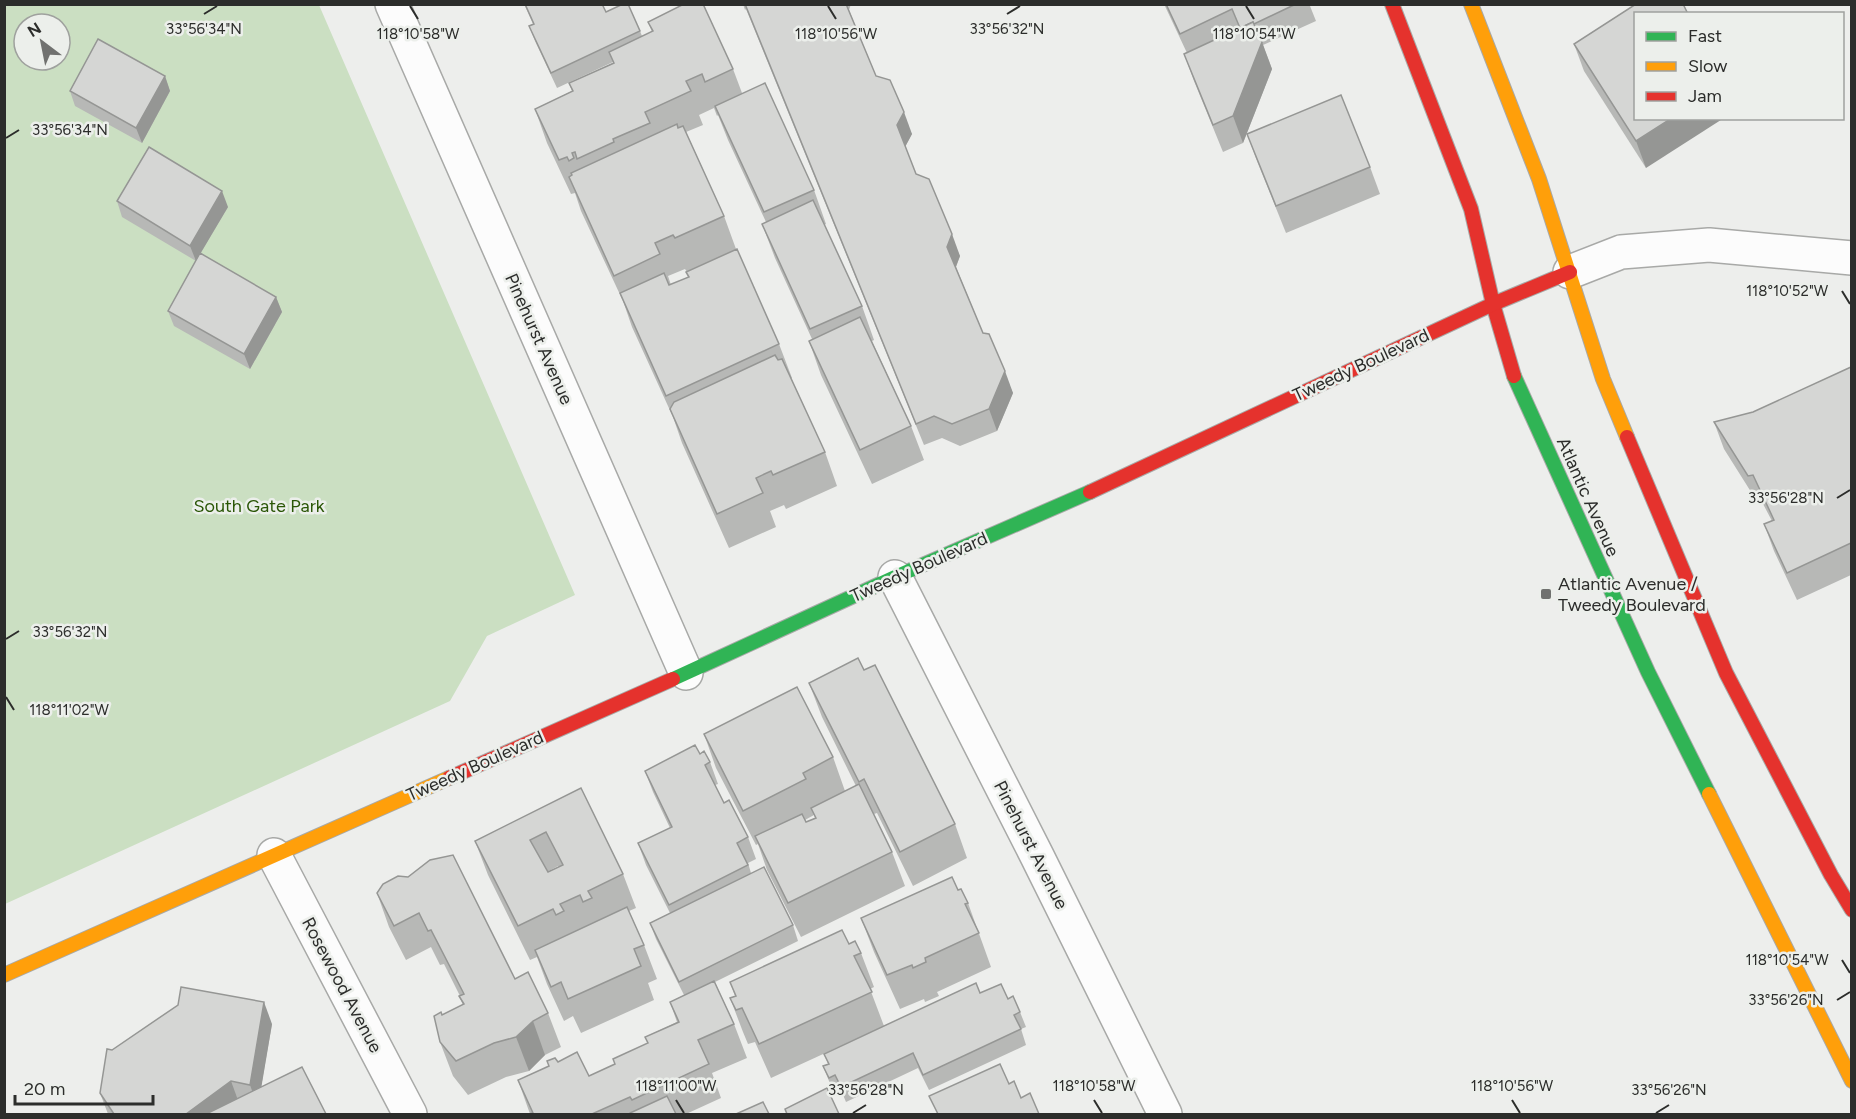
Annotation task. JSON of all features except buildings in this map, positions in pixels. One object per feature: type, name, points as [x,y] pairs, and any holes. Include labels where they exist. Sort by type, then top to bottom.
[{"type":"main road","name":"Atlantic Avenue","points":[[1392,4],[1471,209],[1493,304],[1513,374],[1647,672],[1851,1081]]},
{"type":"main road","points":[[1471,4],[1539,179],[1603,379],[1726,673],[1851,910]]},
{"type":"main road","name":"Tweedy Boulevard","points":[[4,975],[686,673],[895,577],[1109,484],[1493,304],[1570,272]]},
{"type":"street","name":"Pinehurst Avenue","points":[[392,4],[686,673]]},
{"type":"street","name":"Tweedy Boulevard","points":[[1570,272],[1621,252],[1709,245],[1851,258]]},
{"type":"street","name":"Pinehurst Avenue","points":[[895,577],[1165,1114]]},
{"type":"street","name":"Rosewood Avenue","points":[[274,855],[410,1114]]},
{"type":"green space","name":"South Gate Park","points":[[4,5],[319,5],[575,595],[487,636],[450,701],[5,904]]},
{"type":"traffic: fast","points":[[1514,376],[1648,672],[1709,794]]},
{"type":"traffic: fast","points":[[673,679],[895,577],[1090,492]]},
{"type":"traffic: slow","points":[[1471,4],[1539,179],[1603,379],[1627,437]]},
{"type":"traffic: slow","points":[[4,975],[449,778]]},
{"type":"traffic: slow","points":[[1709,794],[1852,1081]]},
{"type":"traffic: jam","points":[[1392,4],[1471,209],[1493,304],[1514,376]]},
{"type":"traffic: jam","points":[[1090,492],[1493,304],[1570,272]]},
{"type":"traffic: jam","points":[[1627,437],[1726,673],[1831,875],[1852,910]]},
{"type":"traffic: jam","points":[[449,778],[673,679]]},
{"type":"place","name":"Atlantic Avenue / Tweedy Boulevard","points":[[1546,594]]}]
